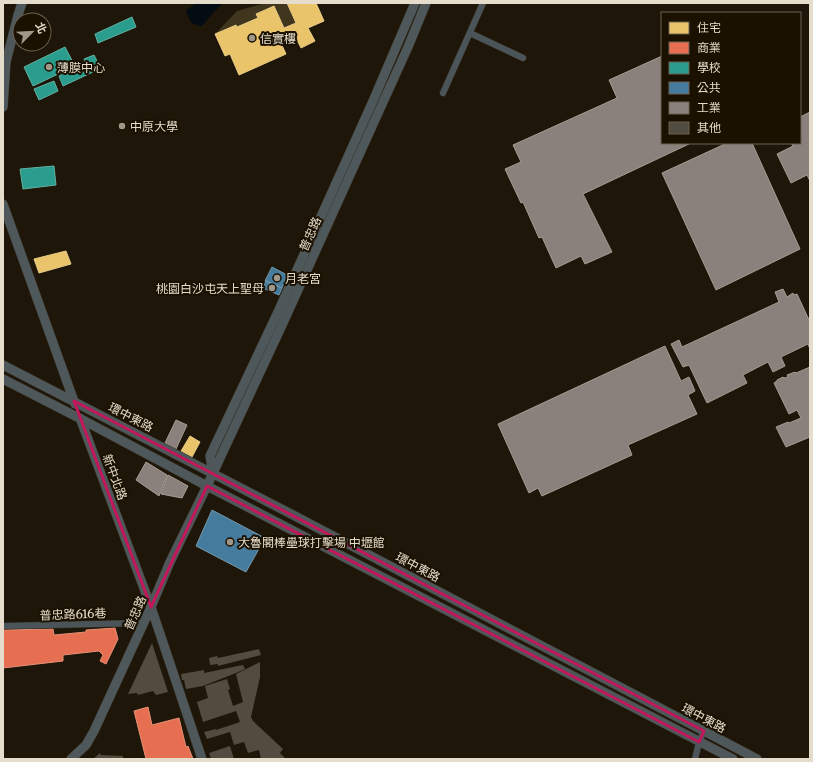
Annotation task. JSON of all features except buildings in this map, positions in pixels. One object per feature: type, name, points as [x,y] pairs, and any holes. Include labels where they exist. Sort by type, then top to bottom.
[{"type":"street","points":[[3,107],[6,62],[22,3]]},
{"type":"street","name":"普忠路","points":[[213,473],[210,456],[278,312],[367,115],[415,3]]},
{"type":"street","name":"普忠路","points":[[71,759],[86,745],[94,731],[170,562],[286,316],[408,47],[426,3]]},
{"type":"street","points":[[443,92],[483,3]]},
{"type":"street","points":[[470,32],[523,58]]},
{"type":"street","name":"新中北路","points":[[3,204],[74,401],[151,607],[202,759]]},
{"type":"street","name":"環中東路","points":[[3,365],[213,473],[757,759]]},
{"type":"street","name":"環中東路","points":[[3,379],[733,759]]},
{"type":"street","name":"普忠路616巷","points":[[3,626],[144,622]]},
{"type":"street","points":[[695,759],[699,742],[704,731]]},
{"type":"highlighted area","points":[[74,401],[704,731],[699,742],[207,486],[151,607]]},
{"type":"shaded area","points":[[196,3],[223,3],[201,26],[190,21],[186,11]]},
{"type":"shaded area","points":[[265,3],[287,3],[296,23],[284,28],[274,6],[256,14],[258,18],[237,27],[235,25],[215,34],[237,11]]},
{"type":"place","name":"信實樓","points":[[252,38]]},
{"type":"place","name":"薄膜中心","points":[[49,67]]},
{"type":"place","name":"中原大學","points":[[122,126]]},
{"type":"place","name":"月老宮","points":[[277,278]]},
{"type":"place","name":"桃園白沙屯天上聖母","points":[[272,288]]},
{"type":"place","name":"大魯閣棒壘球打擊場 中壢館","points":[[230,542]]}]
